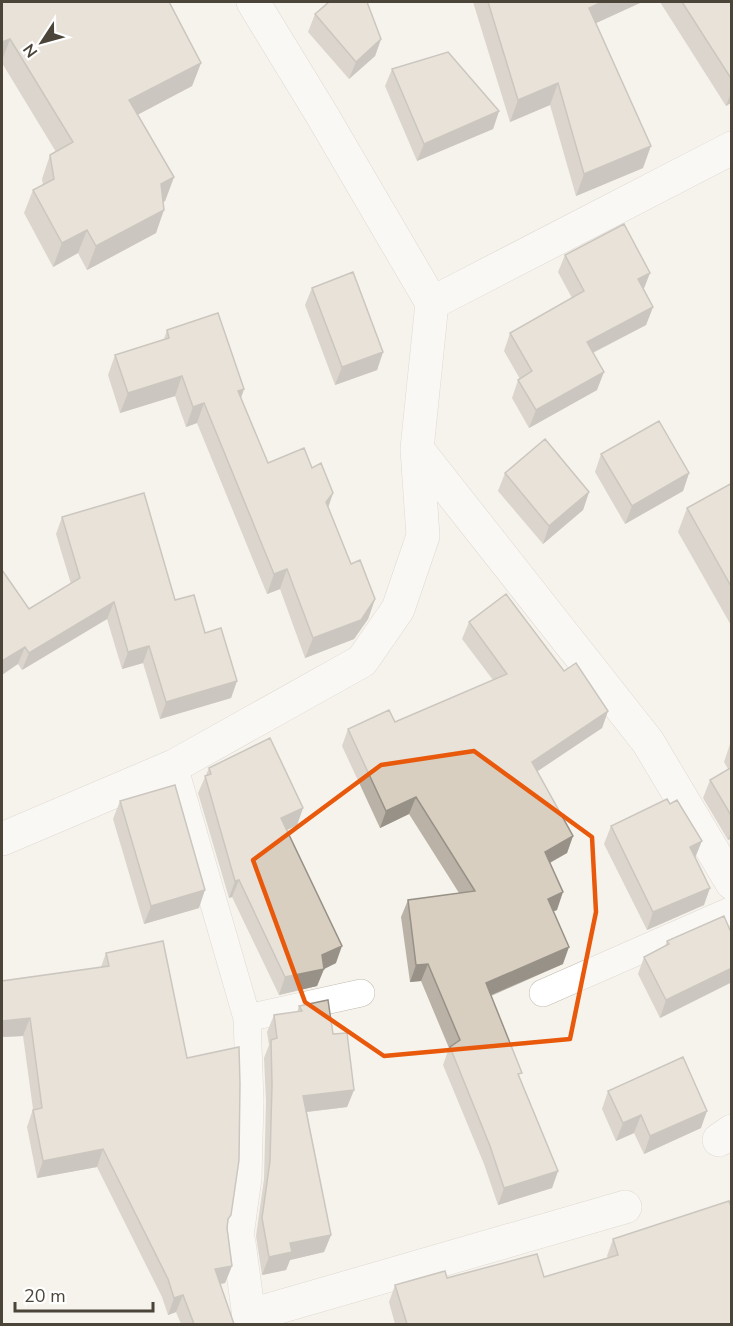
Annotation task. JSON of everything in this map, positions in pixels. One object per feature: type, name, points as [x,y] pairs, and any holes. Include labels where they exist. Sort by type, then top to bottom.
[{"type":"street","points":[[2,839],[174,766],[362,661],[398,609],[423,536],[417,449],[432,303],[253,2]]},
{"type":"street","points":[[432,303],[732,148]]},
{"type":"street","points":[[417,449],[648,742],[732,883]]},
{"type":"street","points":[[239,1243],[249,1320],[625,1207]]},
{"type":"lane","points":[[174,766],[247,1018],[250,1101],[248,1178],[239,1243]]},
{"type":"lane","points":[[543,993],[732,910]]},
{"type":"lane","points":[[247,1018],[361,993]]},
{"type":"highlighted area","points":[[474,751],[592,837],[596,912],[570,1039],[384,1056],[305,1002],[253,860],[381,765]]},
{"type":"building","points":[[2,2],[169,2],[201,63],[129,100],[174,177],[161,184],[164,210],[96,246],[87,230],[62,243],[33,190],[54,179],[50,155],[73,142],[10,39],[2,42]]},
{"type":"building","points":[[329,2],[367,2],[381,39],[356,62],[315,14]]},
{"type":"building","points":[[488,2],[602,2],[589,8],[651,146],[584,174],[558,83],[518,100]]},
{"type":"building","points":[[682,2],[732,2],[732,80]]},
{"type":"building","points":[[448,52],[499,111],[424,144],[392,69]]},
{"type":"building","points":[[624,224],[650,273],[638,279],[653,307],[587,342],[604,372],[536,410],[518,380],[532,371],[510,333],[584,291],[565,255]]},
{"type":"building","points":[[353,272],[383,352],[342,367],[312,288]]},
{"type":"building","points":[[218,313],[244,389],[238,391],[268,463],[304,448],[312,468],[321,463],[333,493],[326,502],[351,564],[360,560],[375,599],[361,620],[313,638],[287,569],[274,574],[204,403],[193,407],[182,376],[128,393],[115,355],[169,338],[167,330]]},
{"type":"building","points":[[659,421],[689,473],[632,506],[601,454]]},
{"type":"building","points":[[545,439],[589,492],[549,526],[505,473]]},
{"type":"building","points":[[732,483],[732,588],[687,508]]},
{"type":"building","points":[[144,493],[175,600],[194,595],[205,633],[221,628],[237,681],[166,702],[149,646],[128,652],[114,602],[29,653],[25,647],[2,661],[2,570],[29,609],[80,578],[62,517]]},
{"type":"building","points":[[506,594],[564,671],[576,663],[608,711],[532,762],[573,836],[545,852],[563,892],[548,899],[569,947],[486,983],[522,1073],[518,1074],[558,1171],[504,1188],[490,1146],[450,1047],[460,1040],[428,964],[416,965],[408,900],[475,891],[416,797],[386,811],[348,729],[389,710],[395,722],[507,674],[469,622]]},
{"type":"building","points":[[270,738],[303,808],[281,818],[342,946],[322,955],[324,969],[285,977],[239,880],[235,881],[205,776],[211,774],[209,768]]},
{"type":"building","points":[[732,767],[732,817],[710,780]]},
{"type":"building","points":[[175,785],[205,890],[151,906],[120,801]]},
{"type":"building","points":[[667,799],[670,804],[677,800],[702,841],[690,847],[710,888],[653,912],[611,826]]},
{"type":"building","points":[[724,916],[730,930],[732,929],[732,968],[666,1000],[644,957],[669,944],[667,941]]},
{"type":"building","points":[[163,941],[187,1058],[239,1047],[239,1160],[227,1228],[232,1266],[215,1269],[234,1324],[194,1324],[183,1295],[174,1298],[168,1279],[103,1149],[43,1161],[33,1110],[42,1108],[30,1018],[2,1021],[2,981],[109,966],[106,953]]},
{"type":"building","points":[[328,1000],[333,1034],[347,1033],[354,1090],[303,1096],[331,1235],[290,1243],[292,1252],[269,1257],[262,1218],[270,1161],[271,1040],[277,1038],[274,1015],[302,1011],[299,1006]]},
{"type":"building","points":[[683,1057],[707,1111],[650,1136],[641,1115],[623,1123],[608,1091]]},
{"type":"building","points":[[729,1201],[732,1209],[732,1324],[407,1324],[395,1285],[445,1271],[447,1278],[537,1254],[544,1277],[618,1255],[613,1239]]}]
